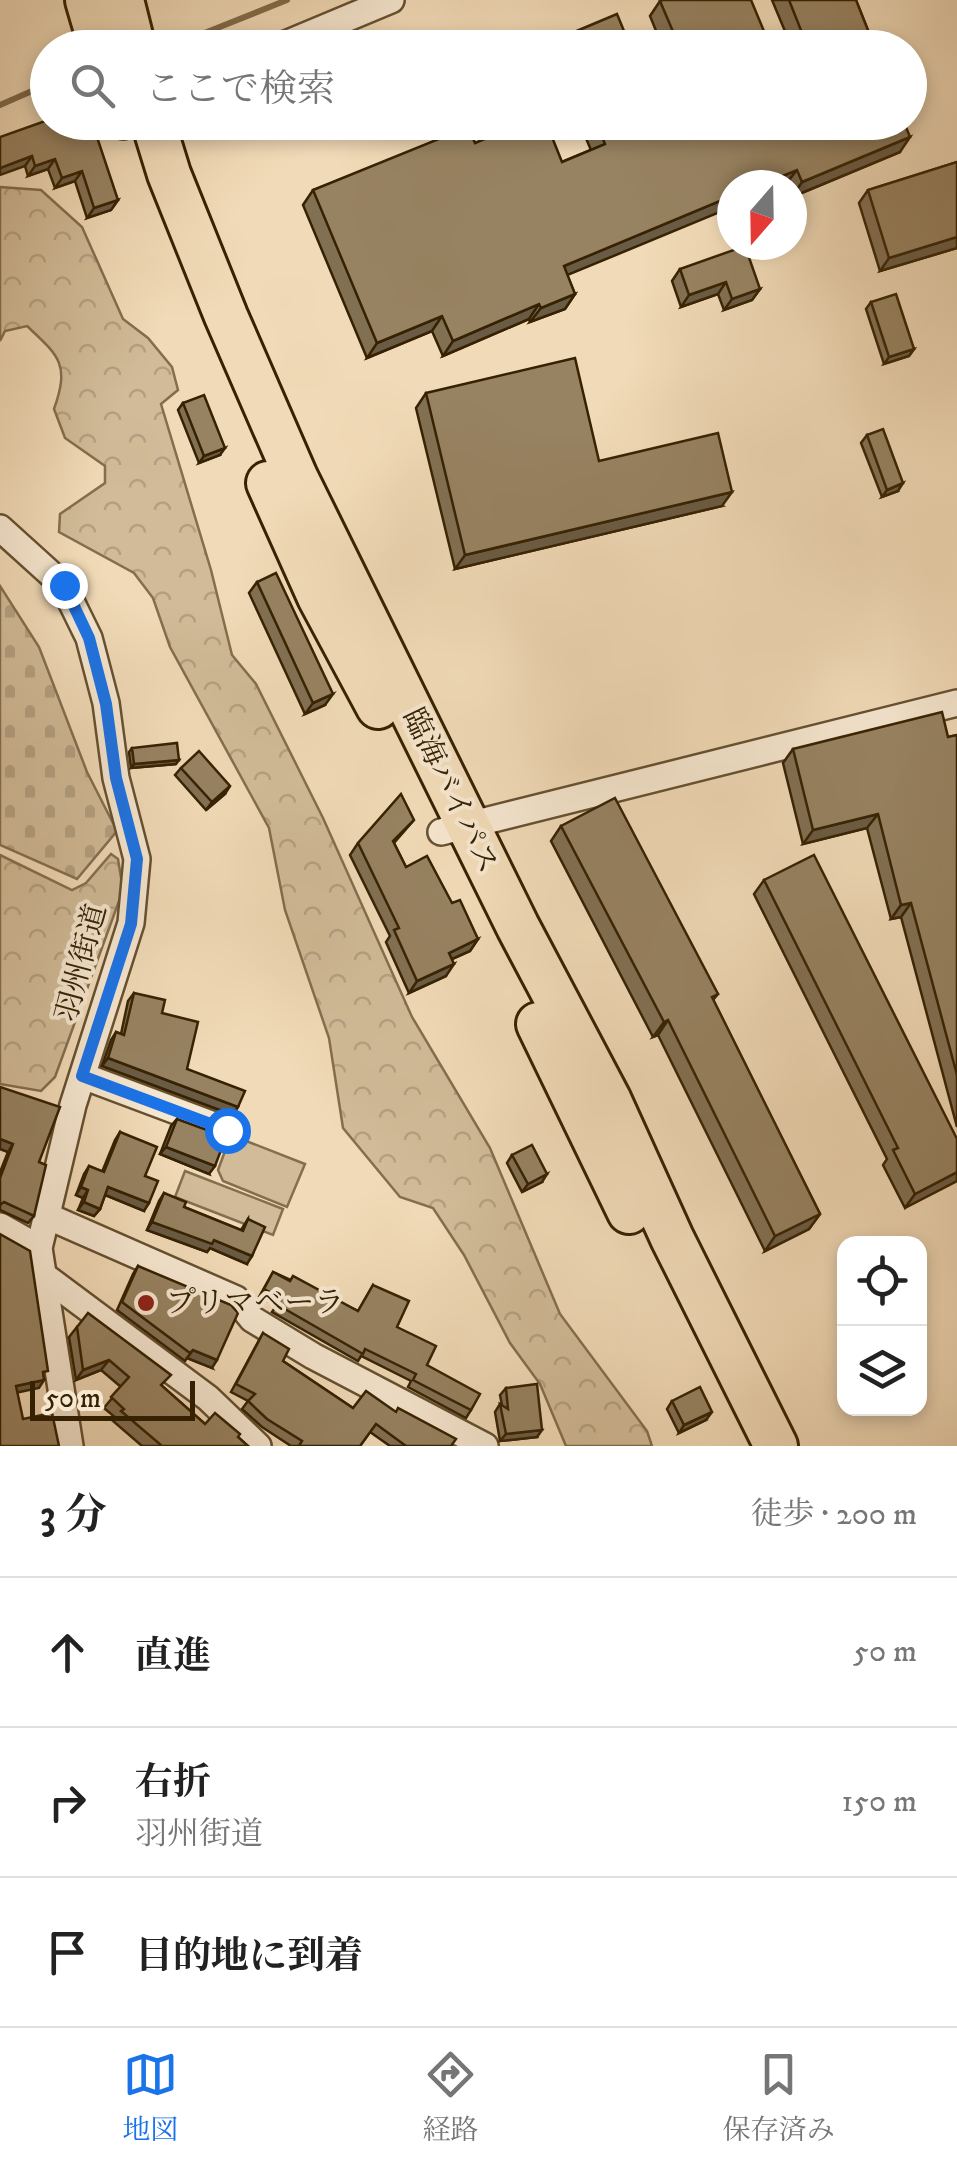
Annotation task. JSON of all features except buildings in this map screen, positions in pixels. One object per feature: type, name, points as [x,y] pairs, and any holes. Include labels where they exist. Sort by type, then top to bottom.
[{"type":"highway","points":[[88,0],[96,30]]},
{"type":"highway","points":[[122,0],[130,30]]},
{"type":"highway","name":"臨海バイパス","points":[[136,140],[154,216],[209,352],[319,597],[609,1100],[672,1238],[776,1446]]},
{"type":"highway","name":"臨海バイパス","points":[[454,828],[478,900],[744,1446]]},
{"type":"street","points":[[319,30],[391,0]]},
{"type":"street","name":"羽州街道","points":[[0,528],[64,585],[89,638],[106,704],[116,778],[137,859],[131,924],[82,1076],[39,1248],[74,1444]]},
{"type":"street","points":[[454,828],[957,703]]},
{"type":"street","points":[[82,1076],[227,1130]]},
{"type":"street","points":[[47,1216],[236,1299],[252,1319],[313,1356],[484,1446]]},
{"type":"street","points":[[0,1226],[39,1248]]},
{"type":"street","points":[[42,1275],[208,1398],[258,1446]]},
{"type":"green space","points":[[0,187],[41,190],[82,227],[123,319],[148,338],[172,367],[178,390],[161,404],[232,655],[256,684],[323,818],[412,1017],[490,1148],[560,1314],[647,1431],[652,1446],[566,1446],[540,1384],[510,1343],[464,1255],[433,1208],[400,1197],[343,1128],[329,1038],[285,910],[269,828],[170,647],[153,598],[134,573],[59,532],[60,514],[105,483],[105,466],[65,438],[54,409],[61,371],[47,345],[27,326],[5,331],[0,341]]},
{"type":"green space","points":[[0,586],[39,647],[87,772],[117,831],[77,879],[0,845]]},
{"type":"green space","points":[[111,854],[118,859],[123,890],[55,1077],[41,1091],[0,1084],[0,855],[72,890],[86,883]]},
{"type":"green space","points":[[231,1135],[305,1164],[287,1207],[223,1181],[218,1170]]},
{"type":"green space","points":[[185,1171],[283,1209],[273,1235],[175,1197]]},
{"type":"waterway","points":[[212,30],[287,0]]},
{"type":"waterway","points":[[0,105],[30,92]]},
{"type":"place","name":"プリマベーラ","points":[[146,1303]]},
{"type":"route","points":[[64,585],[89,638],[106,704],[116,778],[137,859],[131,924],[82,1076],[227,1130]]}]
